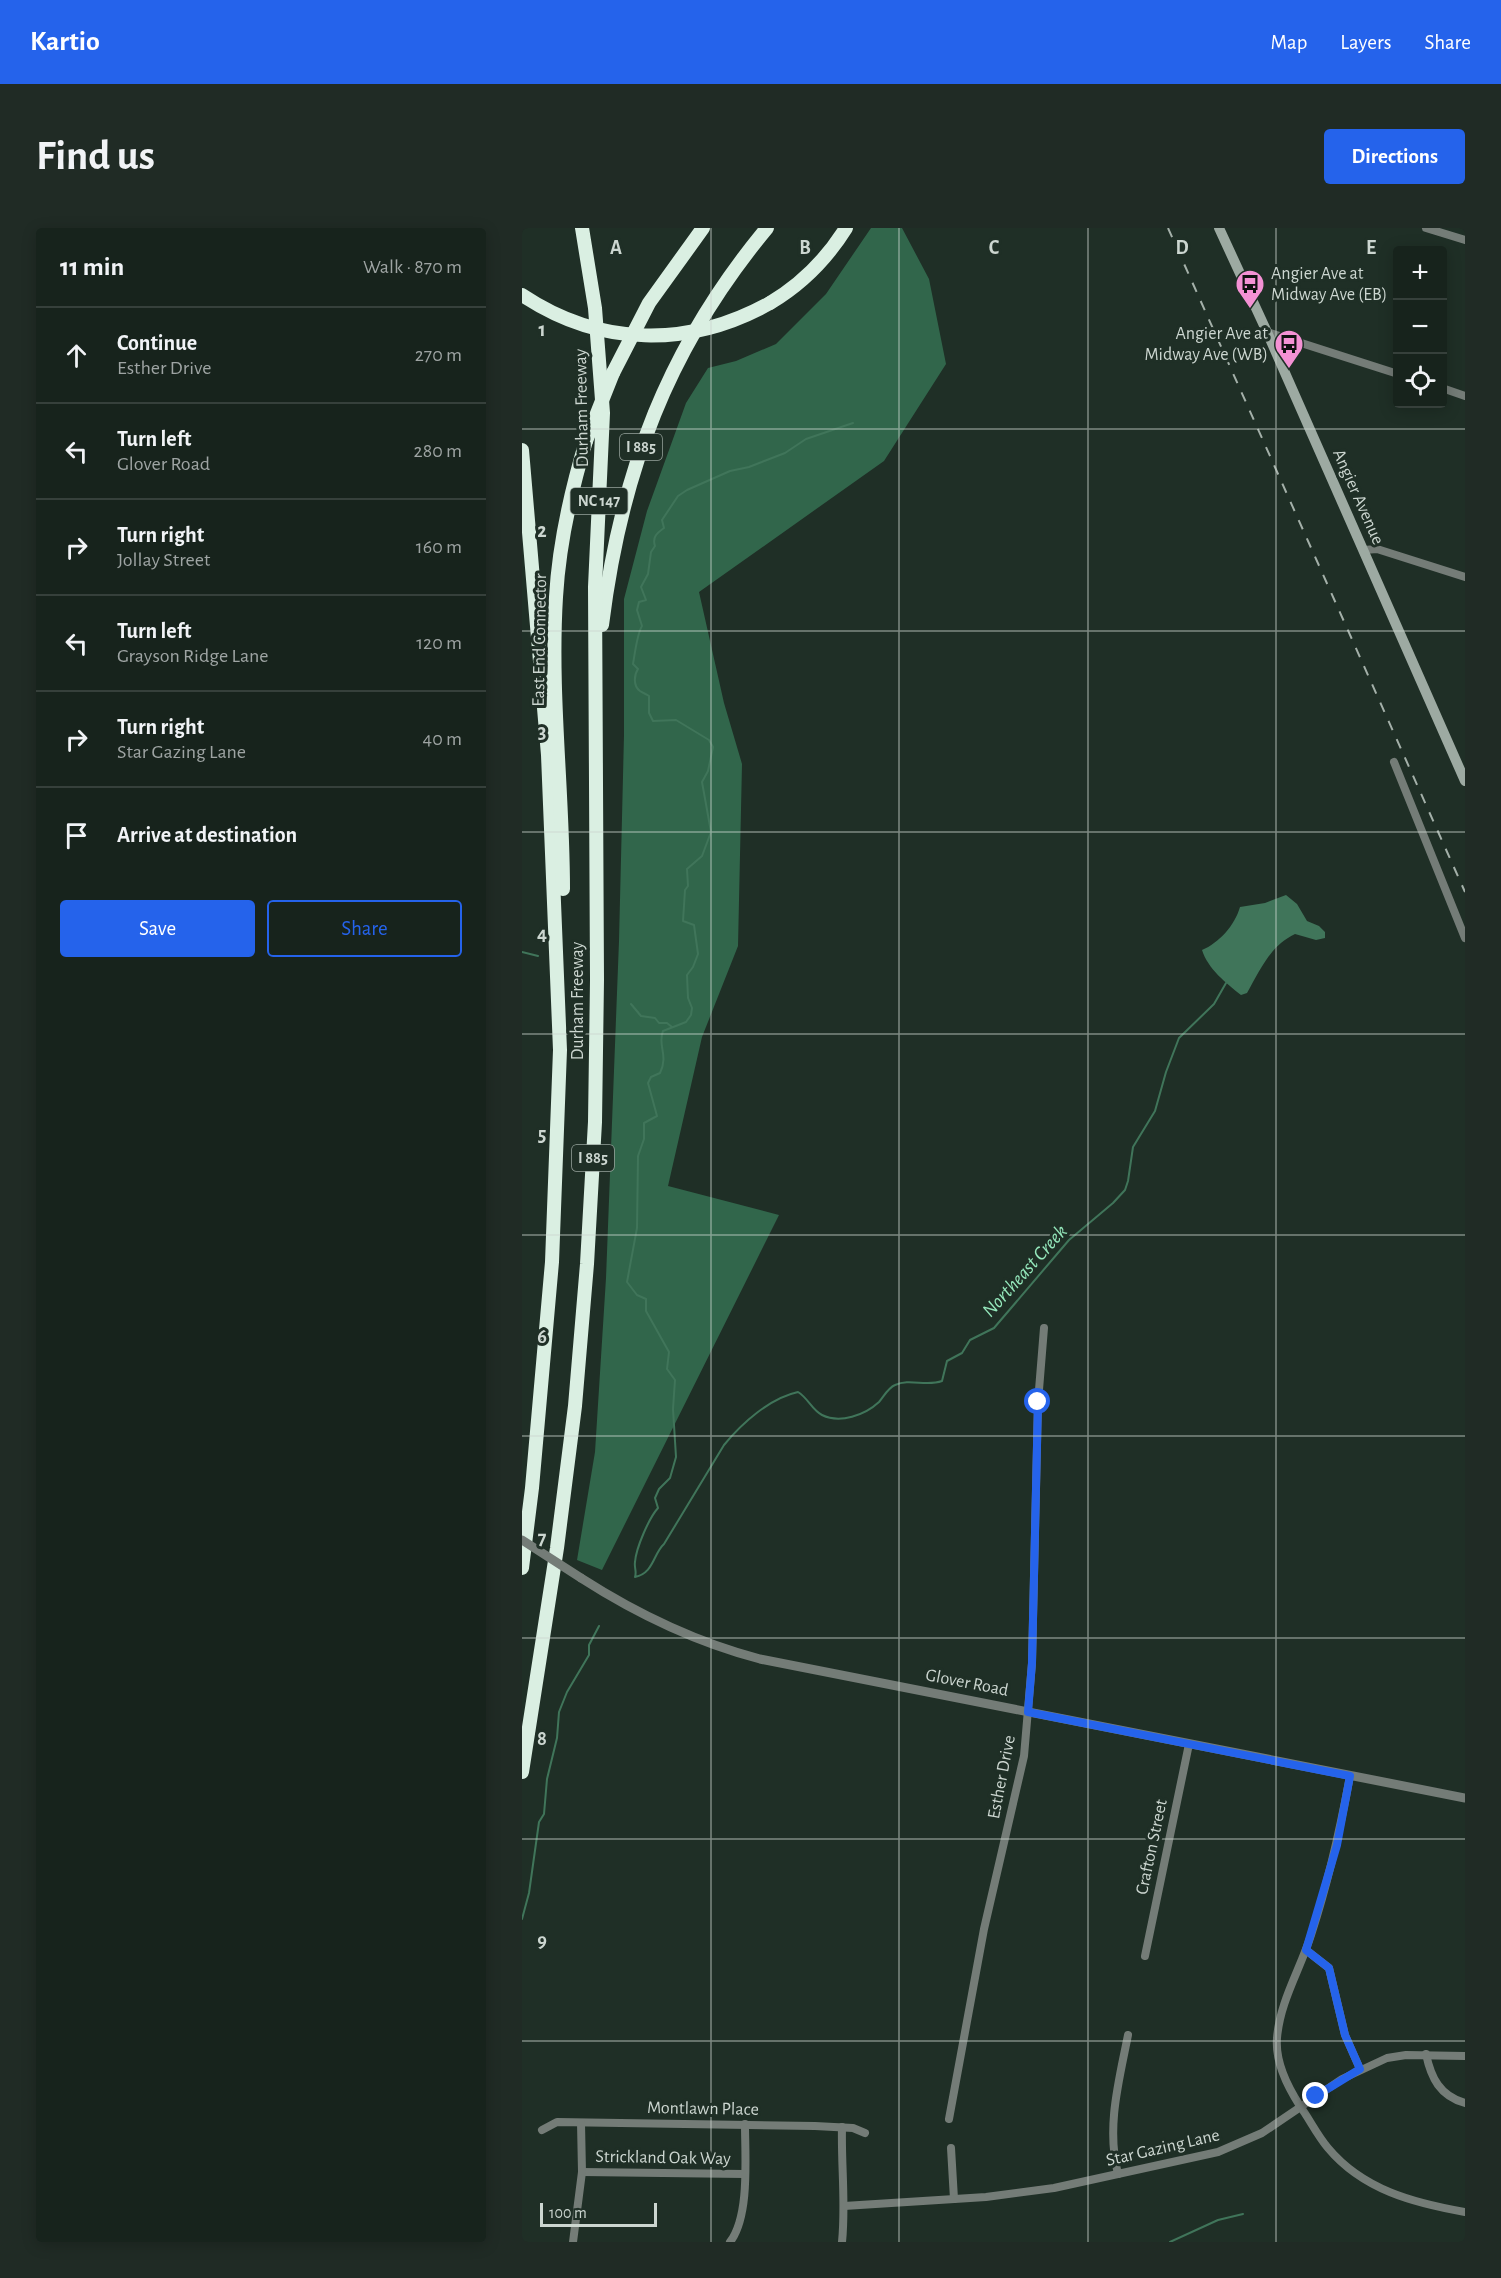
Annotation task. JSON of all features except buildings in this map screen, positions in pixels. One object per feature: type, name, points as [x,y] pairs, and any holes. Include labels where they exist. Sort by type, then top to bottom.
[{"type":"highway","name":"Durham Freeway","points":[[522,1772],[567,1478],[587,1264],[597,1051],[595,588],[603,413],[596,308],[582,228]]},
{"type":"highway","name":"East End Connector","points":[[560,1050],[563,861],[555,684],[555,605],[567,516],[586,441],[613,373],[649,303],[703,228]]},
{"type":"highway","name":"I 885","points":[[595,695],[604,605],[613,550],[627,490],[644,439],[663,393],[697,326],[737,266],[767,228]]},
{"type":"highway","points":[[522,295],[553,313],[614,333],[646,336],[709,329],[740,319],[770,303],[796,285],[820,264],[846,228]]},
{"type":"highway","name":"Durham Freeway","points":[[522,450],[548,755],[560,1050],[549,1297],[532,1488],[522,1568]]},
{"type":"main road","name":"Angier Avenue","points":[[1219,228],[1462,767],[1465,781]]},
{"type":"street","points":[[1426,228],[1465,240]]},
{"type":"street","points":[[1267,332],[1393,372]]},
{"type":"street","points":[[1447,389],[1465,396]]},
{"type":"street","points":[[1364,550],[1377,549],[1465,577]]},
{"type":"street","points":[[1394,762],[1465,938]]},
{"type":"street","name":"Esther Drive","points":[[949,2119],[984,1929],[1024,1756],[1032,1663],[1038,1402],[1044,1328]]},
{"type":"street","name":"Glover Road","points":[[522,1540],[581,1578],[659,1623],[740,1654],[856,1679],[1465,1798]]},
{"type":"street","name":"Crafton Street","points":[[1145,1956],[1189,1744]]},
{"type":"street","points":[[1350,1776],[1337,1845],[1306,1950],[1281,2011],[1277,2042],[1285,2080],[1329,2149],[1367,2182],[1388,2193],[1414,2202],[1465,2212]]},
{"type":"street","points":[[1306,1950],[1329,1968],[1345,2035],[1360,2069]]},
{"type":"street","points":[[1118,2174],[1112,2145],[1113,2116],[1128,2035]]},
{"type":"street","points":[[1426,2054],[1435,2082],[1448,2097],[1465,2103]]},
{"type":"street","name":"Star Gazing Lane","points":[[844,2206],[954,2199],[1054,2188],[1218,2152],[1262,2133],[1360,2069],[1387,2058],[1426,2054],[1465,2056]]},
{"type":"street","name":"Montlawn Place","points":[[542,2130],[557,2122],[842,2127],[853,2128],[865,2133]]},
{"type":"street","points":[[573,2242],[582,2172],[581,2123]]},
{"type":"street","points":[[730,2242],[741,2222],[744,2207],[745,2124]]},
{"type":"street","points":[[842,2127],[844,2206],[842,2242]]},
{"type":"street","points":[[951,2148],[954,2199]]},
{"type":"street","name":"Strickland Oak Way","points":[[582,2172],[744,2174]]},
{"type":"shaded area","points":[[871,228],[902,228],[929,279],[946,364],[884,461],[699,592],[724,703],[742,764],[738,946],[702,1037],[668,1186],[779,1215],[602,1570],[577,1560],[595,1452],[606,1278],[619,941],[624,735],[624,599],[647,511],[686,403],[708,368],[736,361],[776,344],[826,294]]},
{"type":"shaded area","points":[[1286,895],[1297,904],[1307,921],[1319,926],[1325,932],[1325,938],[1316,940],[1295,934],[1286,939],[1266,959],[1247,993],[1241,995],[1213,969],[1202,950],[1225,933],[1240,907],[1265,903]]},
{"type":"waterway","points":[[853,423],[806,439],[785,453],[749,467],[730,471],[678,496],[662,520],[664,528],[655,538],[648,574],[641,587],[646,600],[639,602],[637,610],[642,626],[637,639],[633,664],[638,669],[635,677],[636,686],[649,696],[649,713],[653,721],[676,720],[709,740],[713,747],[708,771],[702,782],[711,832],[702,856],[687,869],[688,886],[685,890],[683,921],[694,925],[698,954],[687,975],[691,1015],[686,1022],[663,1031],[662,1067],[660,1073],[651,1077],[648,1083],[657,1116],[644,1123],[644,1139],[638,1156],[637,1228],[627,1282],[637,1295],[646,1299],[646,1311],[669,1352],[667,1369],[675,1380],[673,1409],[676,1457],[670,1478],[659,1489],[655,1498],[658,1508],[647,1526],[638,1549],[635,1577],[646,1572],[650,1567],[724,1445],[739,1428],[767,1406],[798,1392],[822,1415],[837,1419],[852,1417],[873,1407],[895,1385],[906,1382],[936,1383],[942,1381],[947,1361],[962,1353],[970,1340],[994,1328],[1069,1240],[1125,1190],[1133,1147],[1155,1111],[1179,1038],[1214,1004],[1226,983]]},
{"type":"waterway","points":[[522,952],[538,956]]},
{"type":"waterway","points":[[631,1004],[641,1016],[655,1018],[659,1023],[667,1023],[672,1027]]},
{"type":"waterway","name":"Northeast Creek","points":[[522,1919],[529,1893],[539,1822],[544,1814],[547,1779],[557,1738],[559,1712],[567,1692],[589,1655],[589,1645],[599,1626]]},
{"type":"waterway","points":[[1170,2242],[1218,2220],[1243,2214]]},
{"type":"railway","points":[[1168,228],[1465,892]]},
{"type":"place","name":"Angier Ave at Midway Ave (EB)","points":[[1250,310]]},
{"type":"place","name":"Angier Ave at Midway Ave (WB)","points":[[1289,370]]},
{"type":"route","points":[[1038,1402],[1032,1663],[1028,1712],[1350,1776],[1337,1845],[1306,1950],[1329,1968],[1345,2035],[1360,2069],[1316,2096]]}]
